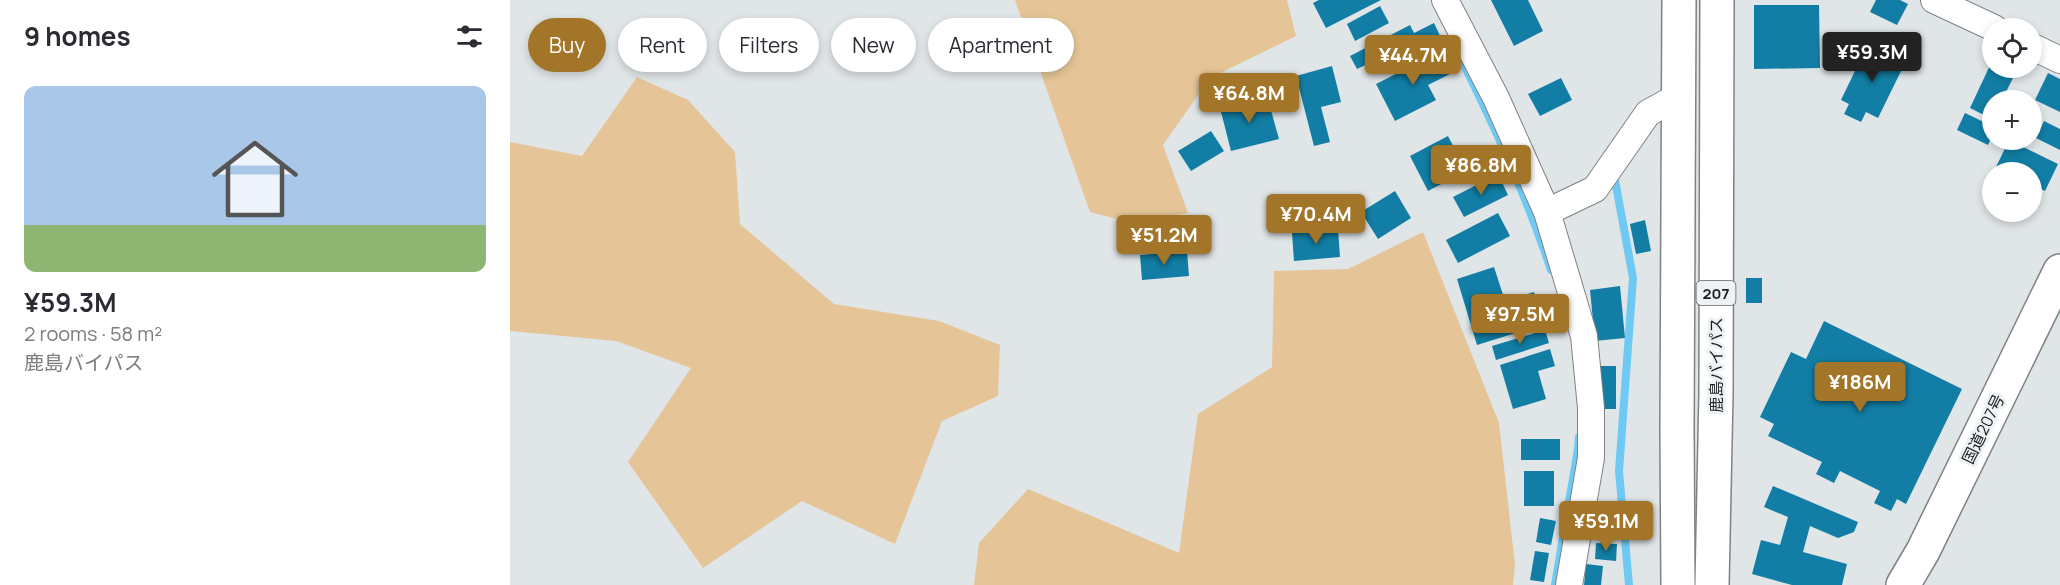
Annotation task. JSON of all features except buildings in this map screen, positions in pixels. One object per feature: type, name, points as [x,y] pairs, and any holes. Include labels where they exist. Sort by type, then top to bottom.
[{"type":"highway","name":"207","points":[[1678,585],[1679,0]]},
{"type":"highway","name":"鹿島バイパス","points":[[1712,585],[1716,393],[1717,0]]},
{"type":"highway","name":"国道207号","points":[[1903,585],[1923,551],[2060,271]]},
{"type":"street","points":[[1445,0],[1496,98],[1546,212],[1584,336],[1591,408],[1591,458],[1569,585]]},
{"type":"street","points":[[1934,0],[1982,22]]},
{"type":"street","points":[[2042,51],[2060,60]]},
{"type":"street","points":[[1546,212],[1595,189],[1648,113],[1679,96]]},
{"type":"shaded area","points":[[1015,0],[1287,0],[1296,36],[1210,78],[1163,145],[1188,213],[1132,223],[1090,212],[1040,72],[1074,72],[1074,18],[1021,18]]},
{"type":"shaded area","points":[[637,77],[688,100],[735,152],[740,224],[834,304],[939,321],[1000,345],[998,396],[942,421],[895,544],[802,501],[703,568],[628,462],[691,368],[616,341],[510,331],[510,142],[582,156]]},
{"type":"shaded area","points":[[1423,232],[1499,423],[1515,565],[1513,585],[974,585],[979,543],[1028,489],[1179,553],[1198,414],[1272,367],[1274,271],[1348,269]]},
{"type":"waterway","points":[[1452,41],[1506,154],[1551,270]]},
{"type":"waterway","points":[[1615,180],[1633,278],[1619,471],[1629,585]]},
{"type":"waterway","points":[[1555,585],[1579,437]]}]
